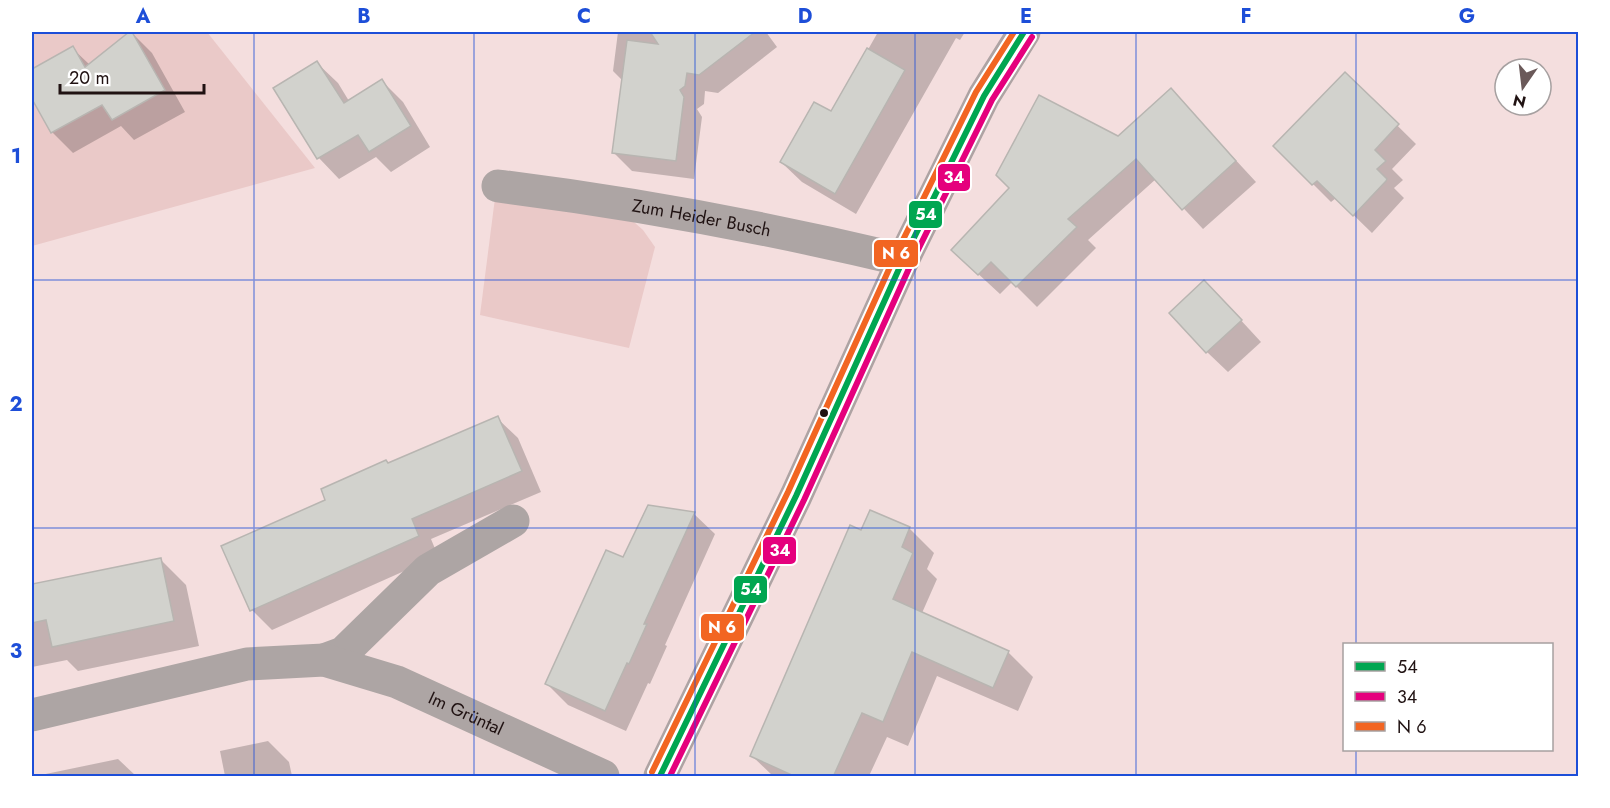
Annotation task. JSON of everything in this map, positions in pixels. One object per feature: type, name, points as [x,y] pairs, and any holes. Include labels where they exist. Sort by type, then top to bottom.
[{"type":"main road","points":[[660,777],[791,507],[903,260],[984,96],[1023,32]]},
{"type":"street","name":"Zum Heider Busch","points":[[498,186],[655,208],[816,239],[903,260]]},
{"type":"street","name":"Im Grüntal","points":[[32,715],[247,664],[324,660],[343,654],[428,570],[513,522]]},
{"type":"street","name":"Im Grüntal","points":[[324,660],[397,682],[603,777]]},
{"type":"shaded area","points":[[32,32],[207,32],[315,168],[32,246]]},
{"type":"shaded area","points":[[495,198],[626,215],[643,230],[655,247],[629,348],[480,315]]},
{"type":"building","points":[[132,32],[165,90],[112,120],[102,105],[51,133],[32,99],[32,69],[73,46],[85,67]]},
{"type":"building","points":[[650,32],[755,32],[699,75],[687,73],[685,86],[680,90],[684,97],[676,161],[612,153],[627,40],[658,44]]},
{"type":"building","points":[[867,48],[905,70],[835,194],[780,162],[814,102],[831,111]]},
{"type":"building","points":[[317,61],[344,103],[382,79],[411,126],[369,152],[358,135],[317,159],[273,88]]},
{"type":"building","points":[[1345,72],[1399,124],[1375,150],[1386,161],[1377,169],[1387,179],[1386,181],[1353,216],[1317,181],[1312,185],[1273,146]]},
{"type":"building","points":[[1171,88],[1236,161],[1182,210],[1136,159],[1068,219],[1077,227],[1016,287],[991,262],[978,275],[951,250],[1009,188],[996,175],[1039,95],[1118,136]]},
{"type":"building","points":[[1204,280],[1242,320],[1206,353],[1169,313]]},
{"type":"building","points":[[498,416],[522,471],[412,519],[419,536],[250,611],[221,546],[325,500],[321,489],[386,460],[388,463]]},
{"type":"building","points":[[648,505],[695,512],[644,624],[647,624],[629,664],[627,663],[605,711],[545,684],[606,550],[623,557]]},
{"type":"building","points":[[870,510],[910,527],[902,547],[913,553],[893,599],[1009,651],[993,688],[912,652],[883,722],[862,713],[833,777],[796,777],[750,756],[850,525],[861,530]]},
{"type":"building","points":[[161,558],[174,621],[52,647],[46,620],[32,623],[32,584]]},
{"type":"transit line","points":[[652,772],[788,492],[895,256],[976,92],[1014,32]]},
{"type":"transit line","name":"54","points":[[660,776],[796,496],[903,260],[984,96],[1024,32]]},
{"type":"transit line","name":"34","points":[[670,776],[804,500],[911,264],[992,100],[1032,37]]}]
